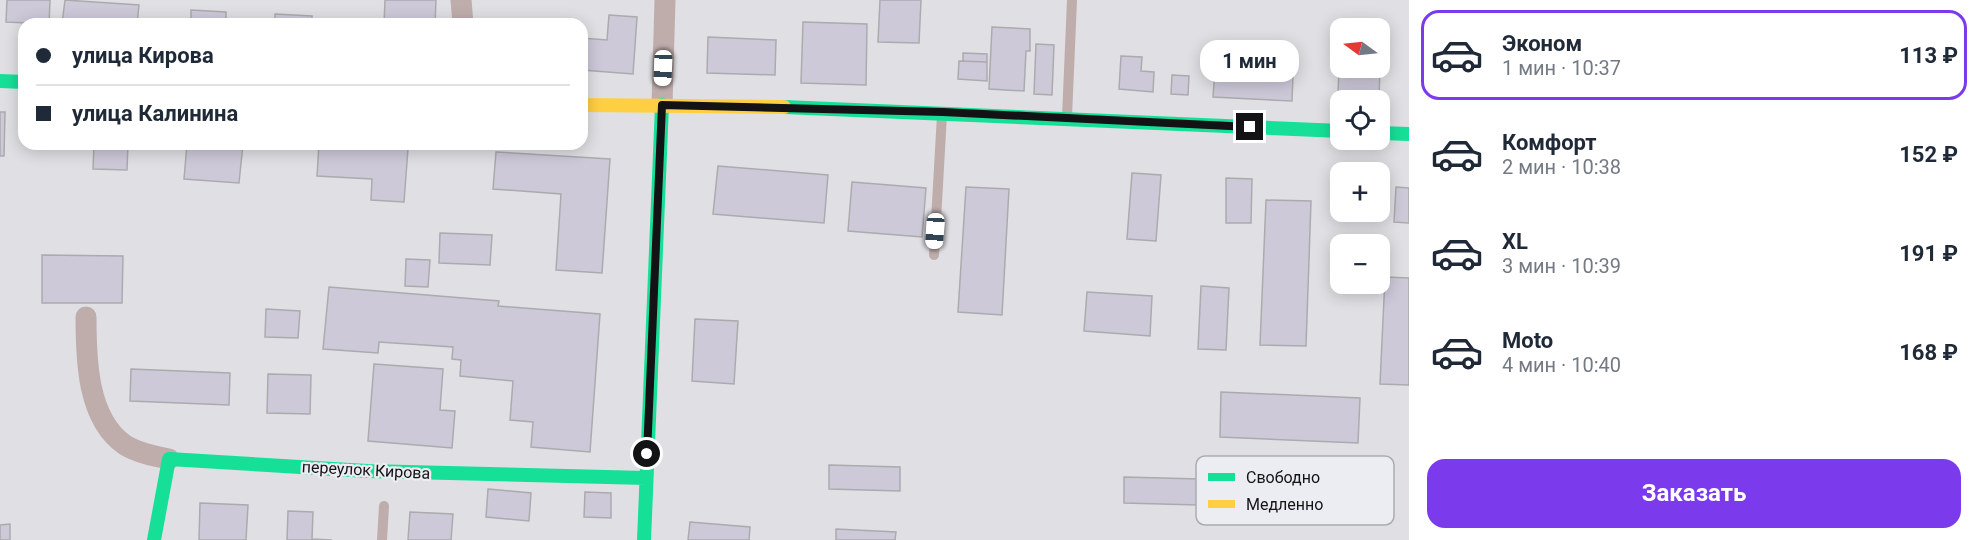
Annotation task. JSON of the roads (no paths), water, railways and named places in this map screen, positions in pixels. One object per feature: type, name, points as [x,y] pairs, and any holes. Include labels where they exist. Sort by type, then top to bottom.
[{"type":"street","points":[[461,0],[462,18]]},
{"type":"street","points":[[644,540],[665,0]]},
{"type":"street","points":[[0,81],[18,82]]},
{"type":"street","points":[[588,105],[943,112],[1330,130]]},
{"type":"street","points":[[1390,133],[1409,134]]},
{"type":"street","points":[[86,317],[96,404],[106,426],[125,445],[146,454],[169,459],[154,540]]},
{"type":"street","name":"переулок Кирова","points":[[169,459],[367,471],[646,478]]},
{"type":"lane","points":[[1067,118],[1072,0]]},
{"type":"lane","points":[[934,255],[943,112]]},
{"type":"lane","points":[[382,540],[384,506]]}]
